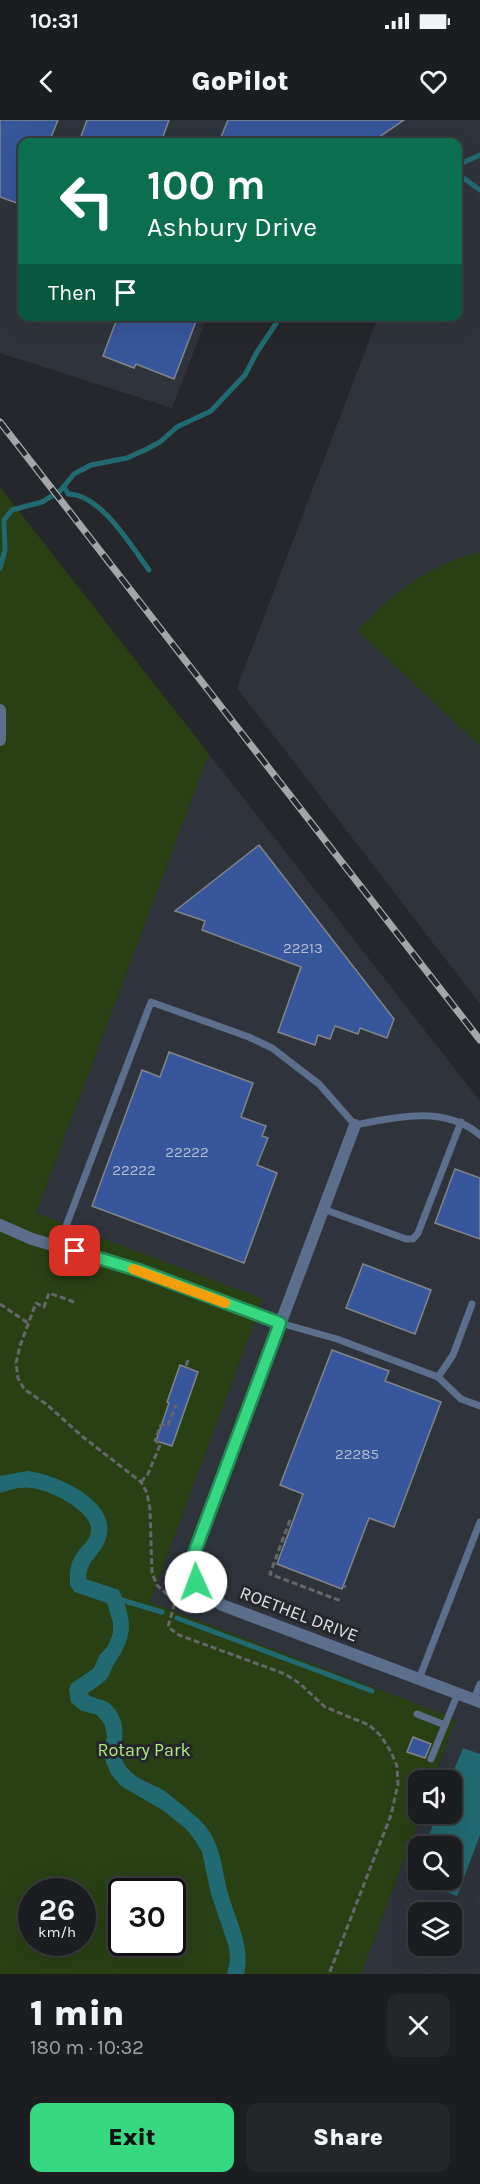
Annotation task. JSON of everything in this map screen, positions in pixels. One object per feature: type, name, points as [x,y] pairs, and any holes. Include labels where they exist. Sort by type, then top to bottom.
[{"type":"street","points":[[0,710],[0,740]]},
{"type":"street","name":"ROETHEL DRIVE","points":[[355,1125],[195,1551],[193,1567],[196,1582],[207,1595],[222,1605],[477,1700]]},
{"type":"street","points":[[0,1225],[32,1239],[141,1271],[280,1323]]},
{"type":"lane","points":[[58,1247],[151,1002],[249,1037],[272,1048],[320,1084],[355,1125],[405,1115],[447,1118],[461,1122],[480,1135]]},
{"type":"lane","points":[[323,1209],[406,1239],[413,1239],[418,1233],[461,1122]]},
{"type":"lane","points":[[438,1377],[453,1355],[472,1304]]},
{"type":"lane","points":[[280,1323],[337,1339],[438,1377],[461,1399],[480,1406]]},
{"type":"lane","points":[[419,1679],[480,1521]]},
{"type":"lane","points":[[477,1700],[480,1684]]},
{"type":"lane","points":[[431,1760],[458,1693]]},
{"type":"lane","points":[[417,1714],[445,1725]]},
{"type":"path","points":[[74,1302],[49,1293],[44,1307],[36,1303],[16,1363],[18,1378],[24,1389],[46,1404],[83,1437],[141,1482],[147,1493],[150,1509],[152,1573],[157,1585],[175,1602],[167,1624],[171,1629],[226,1654],[285,1674],[300,1683],[325,1707],[369,1725],[381,1736],[397,1766],[398,1784],[391,1815],[329,1974]]},
{"type":"path","points":[[0,1304],[28,1323]]},
{"type":"path","points":[[188,1360],[186,1366],[189,1369]]},
{"type":"path","points":[[141,1482],[148,1474],[160,1445],[155,1440],[160,1425],[168,1425],[176,1405]]},
{"type":"path","points":[[290,1520],[270,1574],[341,1601]]},
{"type":"shaded area","points":[[0,120],[480,120],[480,1004],[237,688],[376,321],[462,321],[462,138],[18,138],[18,321],[205,321],[172,408],[0,353]]},
{"type":"shaded area","points":[[209,754],[480,1101],[480,1974],[361,1974],[408,1849],[408,1890],[462,1890],[462,1836],[413,1836],[417,1824],[462,1824],[462,1770],[437,1770],[456,1719],[150,1602],[263,1299],[36,1213]]},
{"type":"green space","name":"Rotary Park","points":[[0,487],[209,754],[36,1213],[263,1299],[150,1602],[456,1719],[437,1770],[408,1770],[408,1824],[417,1824],[413,1836],[408,1836],[408,1849],[361,1974],[0,1974]]},
{"type":"green space","points":[[480,552],[480,746],[358,631],[370,617],[413,582],[445,564]]},
{"type":"water","points":[[27,1471],[68,1484],[94,1501],[103,1512],[107,1525],[106,1538],[89,1566],[86,1579],[119,1590],[127,1611],[129,1628],[125,1645],[109,1675],[87,1694],[108,1703],[118,1714],[122,1730],[122,1759],[129,1770],[163,1790],[208,1829],[220,1856],[227,1890],[244,1942],[246,1963],[244,1974],[227,1974],[230,1960],[229,1947],[211,1894],[202,1852],[195,1840],[186,1829],[164,1811],[121,1786],[111,1774],[106,1762],[105,1725],[97,1715],[80,1710],[71,1702],[69,1689],[71,1684],[94,1668],[99,1656],[108,1646],[113,1633],[113,1623],[107,1603],[75,1592],[70,1586],[72,1562],[91,1532],[90,1524],[85,1517],[78,1509],[59,1497],[40,1490],[24,1488],[0,1493],[0,1476]]},
{"type":"water","points":[[463,1748],[480,1754],[480,1835],[462,1883],[462,1836],[429,1836],[433,1824],[462,1824],[462,1770],[454,1770]]},
{"type":"water","points":[[441,1890],[459,1890],[457,1896]]},
{"type":"building","points":[[0,120],[58,120],[51,138],[18,138],[18,204],[0,197]]},
{"type":"building","points":[[87,120],[169,120],[162,138],[80,138]]},
{"type":"building","points":[[228,120],[404,120],[378,138],[221,138]]},
{"type":"building","points":[[116,321],[196,321],[174,379],[136,364],[134,368],[103,356]]},
{"type":"building","points":[[259,845],[394,1019],[387,1038],[360,1028],[358,1034],[335,1026],[330,1039],[318,1035],[315,1045],[278,1032],[301,967],[202,930],[205,921],[175,911]]},
{"type":"building","points":[[169,1052],[253,1083],[241,1117],[266,1126],[262,1136],[268,1138],[257,1165],[277,1173],[244,1263],[92,1206],[142,1070],[160,1077]]},
{"type":"building","points":[[455,1169],[480,1178],[480,1239],[435,1223]]},
{"type":"building","points":[[363,1264],[431,1290],[415,1334],[346,1308]]},
{"type":"building","points":[[332,1350],[389,1371],[385,1381],[441,1402],[394,1527],[369,1518],[342,1589],[277,1564],[303,1494],[280,1485]]},
{"type":"building","points":[[180,1365],[198,1372],[172,1446],[156,1441]]},
{"type":"building","points":[[413,1737],[431,1744],[425,1758],[407,1752]]},
{"type":"waterway","points":[[462,163],[480,155]]},
{"type":"waterway","points":[[462,177],[480,190]]},
{"type":"waterway","points":[[0,568],[5,550],[4,520],[12,510],[42,502],[60,491],[74,474],[91,465],[127,458],[147,449],[160,442],[177,427],[211,411],[245,375],[278,321]]},
{"type":"waterway","points":[[64,486],[68,494],[80,496],[92,502],[103,512],[124,535],[149,570]]},
{"type":"waterway","points":[[118,1599],[162,1612]]},
{"type":"waterway","points":[[177,1618],[372,1691]]},
{"type":"railway","points":[[0,422],[480,1040]]},
{"type":"slow traffic","points":[[133,1269],[225,1303]]},
{"type":"route","points":[[75,1251],[141,1271],[280,1323],[195,1551],[193,1567],[196,1582]]}]
